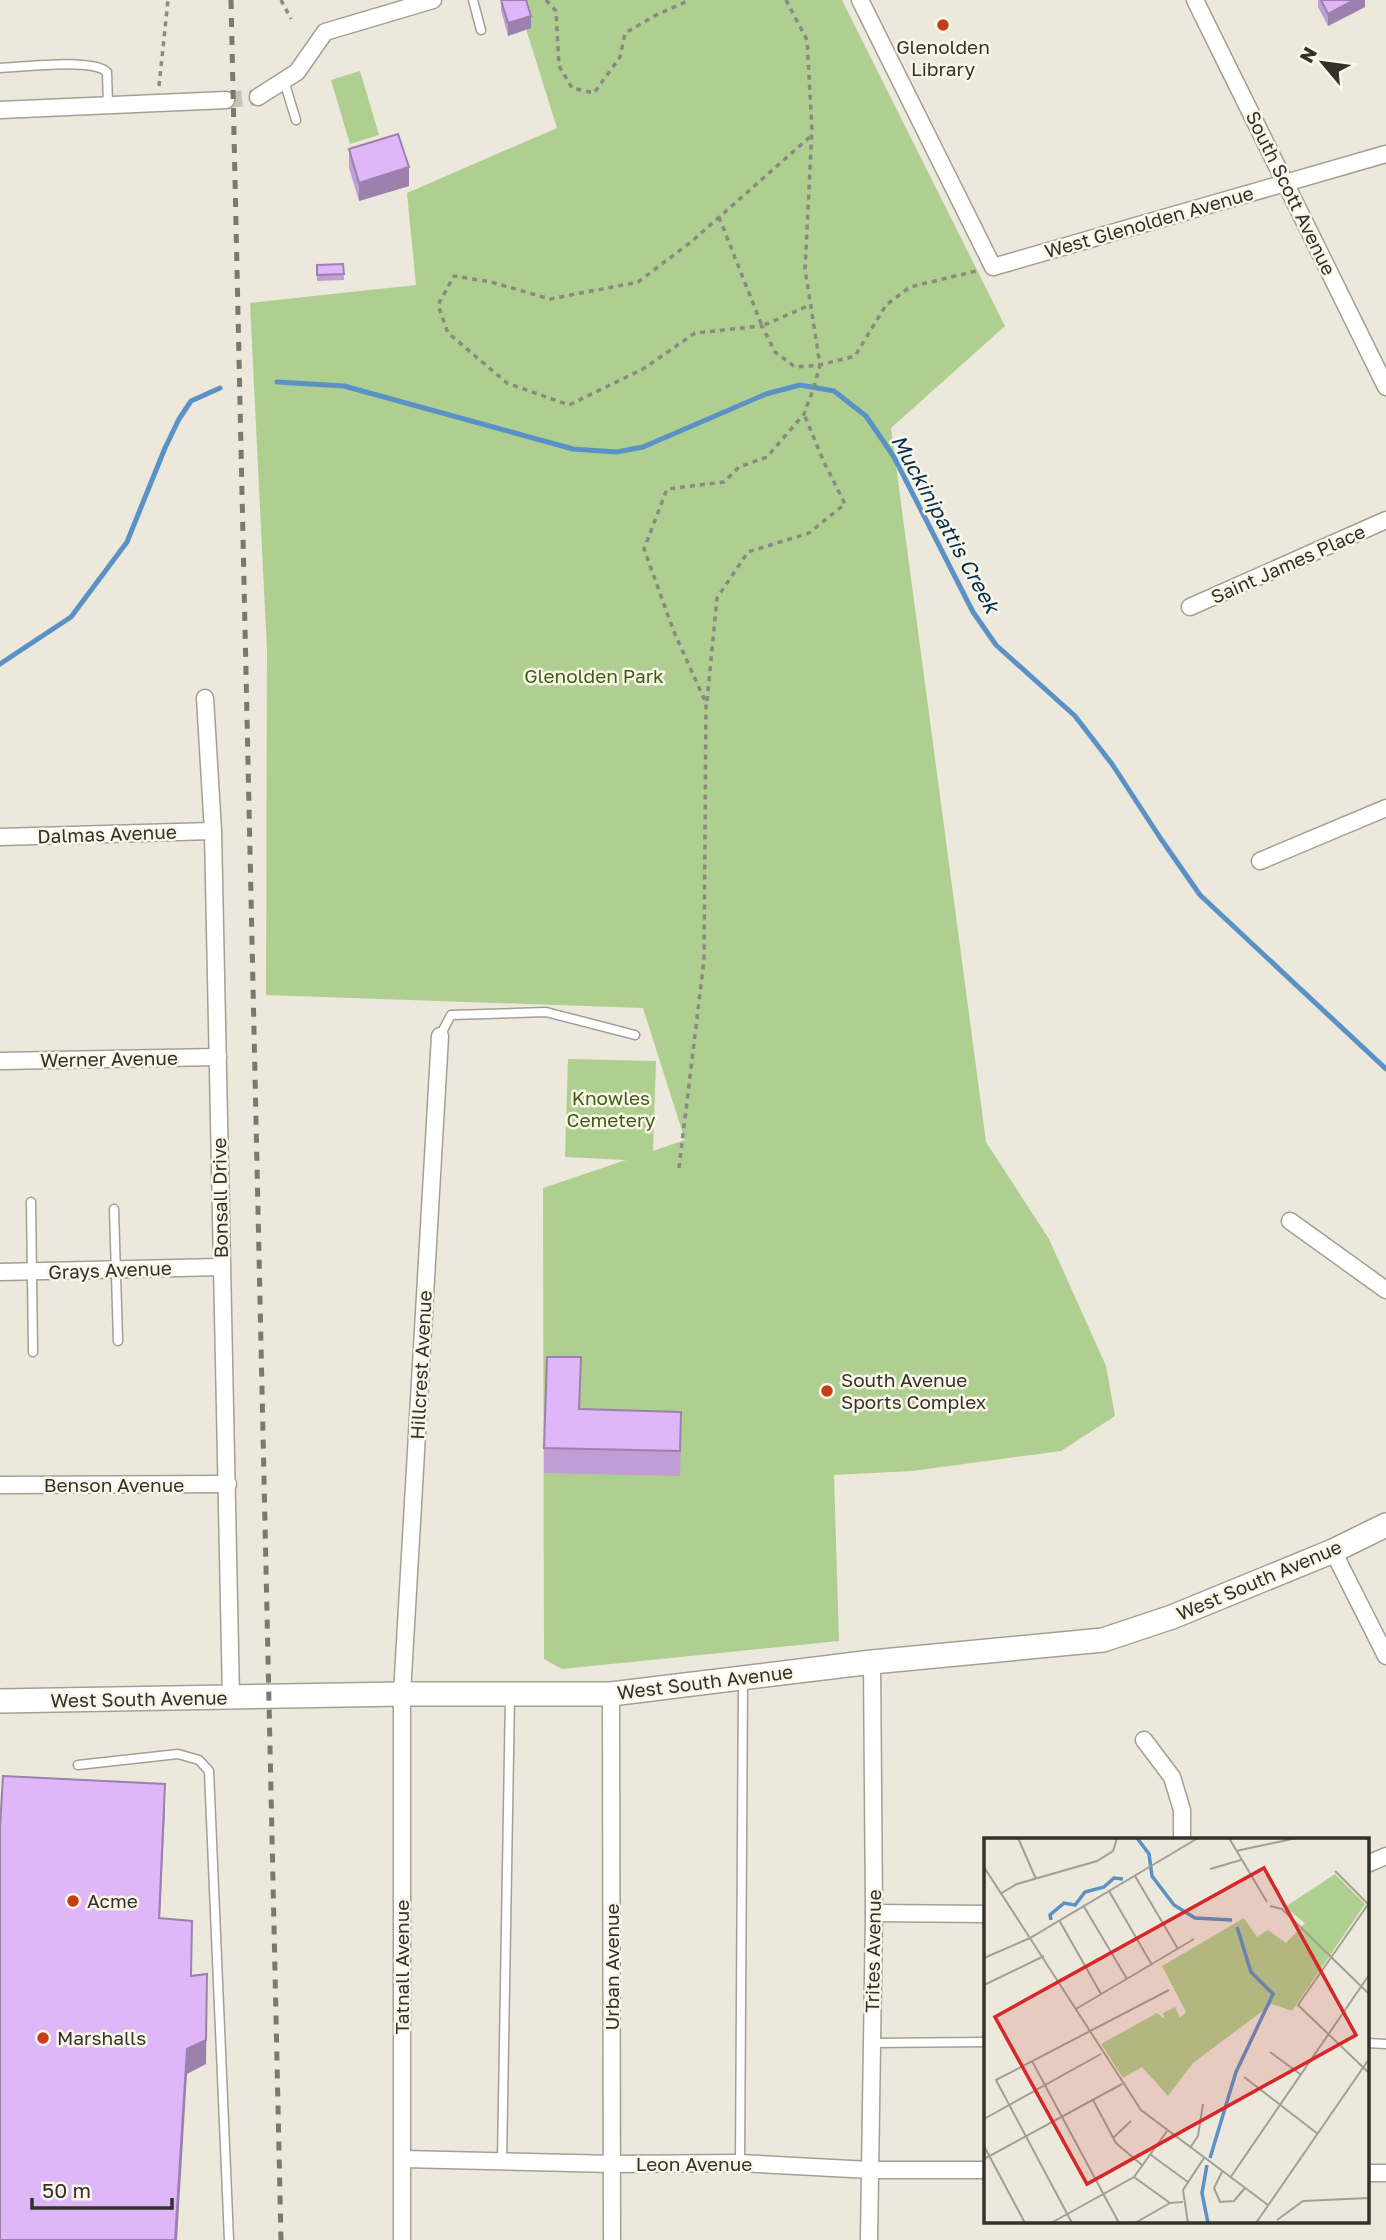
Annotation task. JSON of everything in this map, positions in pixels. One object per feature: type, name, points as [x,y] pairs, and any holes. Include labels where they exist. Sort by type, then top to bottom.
[{"type":"street","points":[[258,97],[297,72],[325,32],[433,0]]},
{"type":"street","points":[[860,0],[993,267]]},
{"type":"street","name":"South Scott Avenue","points":[[1195,0],[1386,387]]},
{"type":"street","points":[[0,110],[226,100]]},
{"type":"street","name":"West Glenolden Avenue","points":[[993,267],[1386,154]]},
{"type":"street","name":"Saint James Place","points":[[1190,607],[1386,520]]},
{"type":"street","name":"Bonsall Drive","points":[[205,698],[213,831],[231,1698]]},
{"type":"street","points":[[1260,861],[1386,808]]},
{"type":"street","name":"Dalmas Avenue","points":[[0,837],[213,831]]},
{"type":"street","name":"Hillcrest Avenue","points":[[402,1694],[440,1036]]},
{"type":"street","name":"Werner Avenue","points":[[0,1061],[218,1058]]},
{"type":"street","points":[[1290,1221],[1386,1290]]},
{"type":"street","name":"Grays Avenue","points":[[0,1272],[221,1266]]},
{"type":"street","name":"Benson Avenue","points":[[0,1485],[228,1484]]},
{"type":"street","name":"West South Avenue","points":[[0,1701],[402,1694],[611,1694],[872,1662],[1103,1640],[1172,1617],[1386,1525]]},
{"type":"street","points":[[1333,1550],[1386,1656]]},
{"type":"street","name":"Trites Avenue","points":[[869,2240],[874,1913],[872,1662]]},
{"type":"street","name":"Tatnall Avenue","points":[[402,1694],[402,2240]]},
{"type":"street","name":"Urban Avenue","points":[[611,1694],[612,2240]]},
{"type":"street","points":[[1144,1740],[1172,1777],[1182,1810],[1182,1838]]},
{"type":"street","points":[[1368,1864],[1386,1856]]},
{"type":"street","points":[[874,1913],[984,1914]]},
{"type":"street","name":"Leon Avenue","points":[[402,2160],[613,2164],[740,2163],[870,2170],[984,2170]]},
{"type":"street","points":[[1368,2173],[1386,2173]]},
{"type":"lane","points":[[472,0],[481,30]]},
{"type":"lane","points":[[0,68],[86,64],[102,68],[107,72],[108,105]]},
{"type":"lane","points":[[284,81],[296,120]]},
{"type":"lane","points":[[440,1036],[451,1015],[546,1012],[635,1035]]},
{"type":"lane","points":[[31,1202],[33,1352]]},
{"type":"lane","points":[[114,1209],[118,1341]]},
{"type":"lane","points":[[740,2163],[743,1678]]},
{"type":"lane","points":[[502,2161],[510,1694]]},
{"type":"lane","points":[[78,1765],[178,1754],[199,1760],[209,1771],[229,2240]]},
{"type":"lane","points":[[872,2043],[984,2042]]},
{"type":"lane","points":[[1368,2043],[1386,2044]]},
{"type":"path","points":[[159,86],[167,0]]},
{"type":"path","points":[[281,0],[290,19]]},
{"type":"path","points":[[546,0],[556,11],[559,66],[572,88],[594,93],[620,58],[625,33],[690,0]]},
{"type":"path","points":[[706,703],[674,632],[644,549],[667,489],[724,482],[739,467],[767,457],[804,414],[820,365],[805,269],[812,135],[807,40],[786,0]]},
{"type":"path","points":[[810,305],[762,326],[695,333],[643,369],[569,405],[507,383],[447,333],[438,304],[454,276],[491,282],[550,299],[638,282],[691,242],[812,135]]},
{"type":"path","points":[[719,217],[775,352],[795,367],[820,365],[855,356],[886,304],[910,287],[993,267]]},
{"type":"path","points":[[679,1168],[704,960],[706,703],[717,598],[748,552],[809,533],[845,504],[804,414]]},
{"type":"green space","name":"Glenolden Park","points":[[517,0],[842,0],[1005,326],[891,428],[986,1142],[1049,1239],[1106,1366],[1115,1416],[1061,1451],[912,1471],[834,1475],[839,1641],[562,1669],[544,1659],[543,1188],[626,1160],[565,1157],[568,1059],[656,1061],[653,1151],[685,1140],[643,1008],[266,995],[267,651],[250,303],[416,285],[407,193],[557,128]]},
{"type":"green space","points":[[360,71],[379,135],[350,144],[331,80]]},
{"type":"building","points":[[501,0],[526,0],[531,16],[508,23]]},
{"type":"building","points":[[1321,0],[1354,0],[1328,14]]},
{"type":"building","points":[[398,134],[409,167],[359,183],[349,149]]},
{"type":"building","points":[[343,264],[344,274],[317,275],[317,265]]},
{"type":"building","points":[[547,1357],[581,1357],[579,1409],[681,1412],[680,1451],[544,1448]]},
{"type":"building","points":[[3,1776],[165,1784],[159,1918],[192,1921],[191,1976],[207,1974],[206,2040],[187,2049],[175,2240],[0,2240],[0,1828]]},
{"type":"waterway","name":"Muckinipattis Creek","points":[[277,382],[344,386],[573,449],[617,452],[643,447],[766,394],[800,385],[834,391],[866,416],[894,457],[973,612],[996,645],[1075,716],[1112,764],[1200,895],[1386,1069]]},
{"type":"waterway","name":"Muckinipattis Creek","points":[[0,664],[71,617],[127,542],[179,419],[191,401],[220,388]]},
{"type":"tunnel","points":[[226,100],[258,97]]},
{"type":"railway","points":[[231,0],[281,2240]]},
{"type":"place","name":"Glenolden Library","points":[[943,25]]},
{"type":"place","name":"South Avenue Sports Complex","points":[[827,1391]]},
{"type":"place","name":"Acme","points":[[73,1901]]},
{"type":"place","name":"Marshalls","points":[[43,2038]]},
{"type":"park label","name":"Knowles Cemetery","points":[[611,1109]]}]
